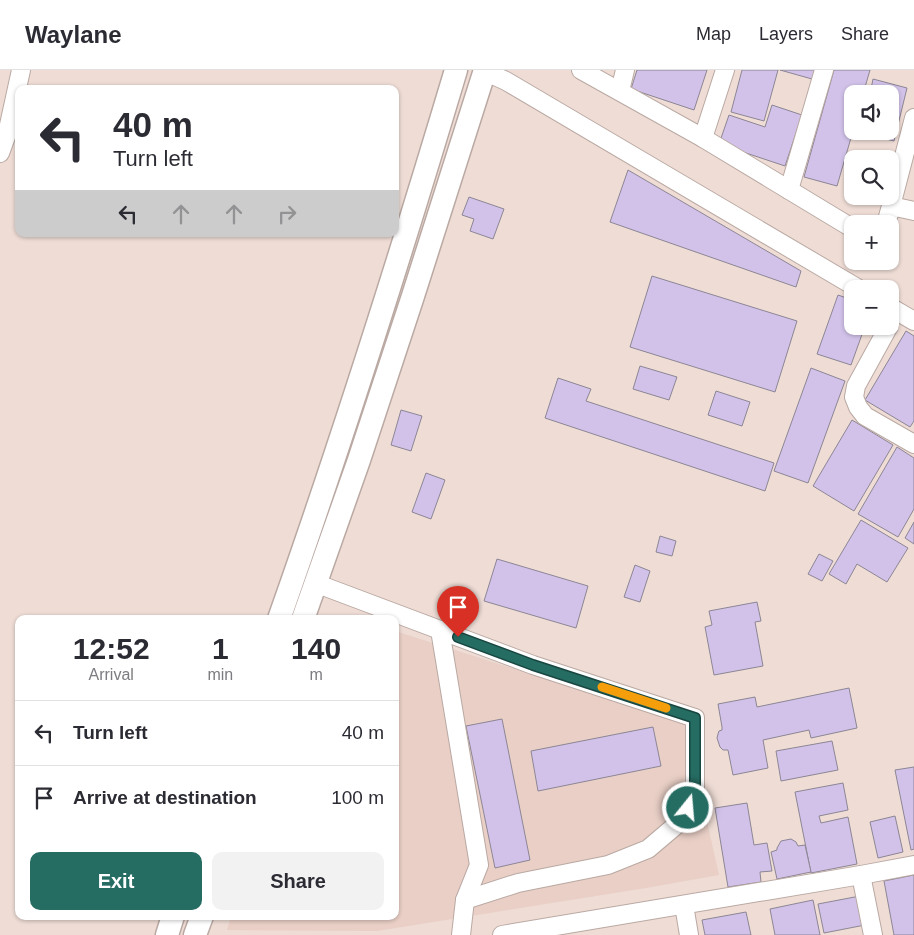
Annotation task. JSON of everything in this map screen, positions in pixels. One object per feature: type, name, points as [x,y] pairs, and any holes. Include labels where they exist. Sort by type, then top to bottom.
[{"type":"main road","points":[[280,615],[381,314],[456,70]]},
{"type":"main road","points":[[303,615],[359,460],[484,70]]},
{"type":"main road","points":[[167,935],[172,920]]},
{"type":"main road","points":[[195,935],[201,920]]},
{"type":"street","points":[[18,85],[21,70]]},
{"type":"street","points":[[484,70],[508,75],[844,280]]},
{"type":"street","points":[[581,70],[703,138],[844,223]]},
{"type":"street","points":[[620,91],[625,70]]},
{"type":"street","points":[[703,138],[725,70]]},
{"type":"street","points":[[789,190],[824,70]]},
{"type":"street","points":[[0,153],[8,134],[15,100]]},
{"type":"street","points":[[888,215],[914,118]]},
{"type":"street","points":[[891,206],[914,211]]},
{"type":"street","points":[[899,318],[914,321]]},
{"type":"street","points":[[883,335],[856,386],[854,397],[858,407],[865,416],[914,444]]},
{"type":"street","points":[[315,583],[533,665],[695,718],[695,794],[680,821],[648,849],[608,865],[518,882],[465,900]]},
{"type":"street","points":[[440,630],[479,865],[465,900],[461,935]]},
{"type":"street","points":[[503,935],[684,906],[914,865]]},
{"type":"street","points":[[861,875],[872,935]]},
{"type":"street","points":[[684,906],[689,935]]},
{"type":"shaded area","points":[[399,632],[685,723],[719,875],[377,931],[227,930],[230,920],[399,920]]},
{"type":"building","points":[[637,70],[707,70],[694,110],[631,89]]},
{"type":"building","points":[[742,70],[778,70],[764,121],[731,112]]},
{"type":"building","points":[[780,70],[815,70],[812,79]]},
{"type":"building","points":[[834,70],[870,70],[866,85],[844,85],[844,140],[850,140],[847,150],[844,150],[844,162],[837,186],[804,177]]},
{"type":"building","points":[[873,79],[896,85],[872,85]]},
{"type":"building","points":[[899,86],[907,88],[899,121]]},
{"type":"building","points":[[772,105],[802,115],[785,166],[719,144],[729,115],[765,127]]},
{"type":"building","points":[[628,170],[801,271],[796,287],[610,222]]},
{"type":"building","points":[[469,197],[504,209],[493,239],[470,231],[474,219],[462,215]]},
{"type":"building","points":[[652,276],[797,321],[775,392],[630,347]]},
{"type":"building","points":[[838,295],[844,297],[844,335],[862,335],[851,365],[817,354]]},
{"type":"building","points":[[906,331],[914,336],[914,421],[910,427],[865,400]]},
{"type":"building","points":[[640,366],[677,377],[669,400],[633,389]]},
{"type":"building","points":[[811,368],[845,381],[808,483],[774,471]]},
{"type":"building","points":[[558,378],[591,389],[586,401],[774,463],[765,491],[545,418]]},
{"type":"building","points":[[716,391],[750,402],[742,426],[708,415]]},
{"type":"building","points":[[401,410],[422,416],[411,451],[391,445]]},
{"type":"building","points":[[852,420],[893,445],[854,511],[813,486]]},
{"type":"building","points":[[897,447],[914,458],[914,509],[898,537],[858,514]]},
{"type":"building","points":[[426,473],[445,480],[431,519],[412,512]]},
{"type":"building","points":[[861,520],[908,548],[887,582],[857,564],[846,584],[829,574]]},
{"type":"building","points":[[914,522],[914,544],[905,538]]},
{"type":"building","points":[[660,536],[676,541],[672,556],[656,552]]},
{"type":"building","points":[[819,554],[833,561],[822,581],[808,574]]},
{"type":"building","points":[[497,559],[588,586],[576,628],[484,601]]},
{"type":"building","points":[[635,565],[650,571],[640,602],[624,597]]},
{"type":"building","points":[[757,602],[761,621],[755,622],[763,666],[714,675],[705,627],[712,625],[709,611]]},
{"type":"building","points":[[849,688],[857,728],[811,738],[809,730],[763,740],[768,768],[733,775],[728,750],[723,750],[720,747],[717,738],[719,731],[722,730],[718,704],[755,697],[757,707]]},
{"type":"building","points":[[502,719],[530,860],[495,868],[466,726]]},
{"type":"building","points":[[653,727],[661,766],[538,791],[531,751]]},
{"type":"building","points":[[832,741],[838,770],[781,781],[776,751]]},
{"type":"building","points":[[914,767],[914,849],[911,850],[895,770]]},
{"type":"building","points":[[843,783],[848,810],[819,816],[821,823],[848,817],[857,864],[811,873],[795,792]]},
{"type":"building","points":[[747,803],[754,845],[767,843],[772,871],[760,872],[761,882],[728,887],[715,808]]},
{"type":"building","points":[[895,816],[903,852],[878,858],[870,822]]},
{"type":"building","points":[[791,839],[798,846],[805,845],[811,872],[777,879],[771,852],[777,850],[781,841]]},
{"type":"building","points":[[914,875],[914,935],[894,935],[884,881]]},
{"type":"building","points":[[860,896],[865,925],[824,933],[818,904]]},
{"type":"building","points":[[813,900],[820,935],[775,935],[770,909]]},
{"type":"building","points":[[746,912],[751,935],[705,935],[702,920]]},
{"type":"slow traffic","points":[[602,687],[666,708]]},
{"type":"route","points":[[458,637],[533,665],[695,718],[695,794],[688,808]]}]
